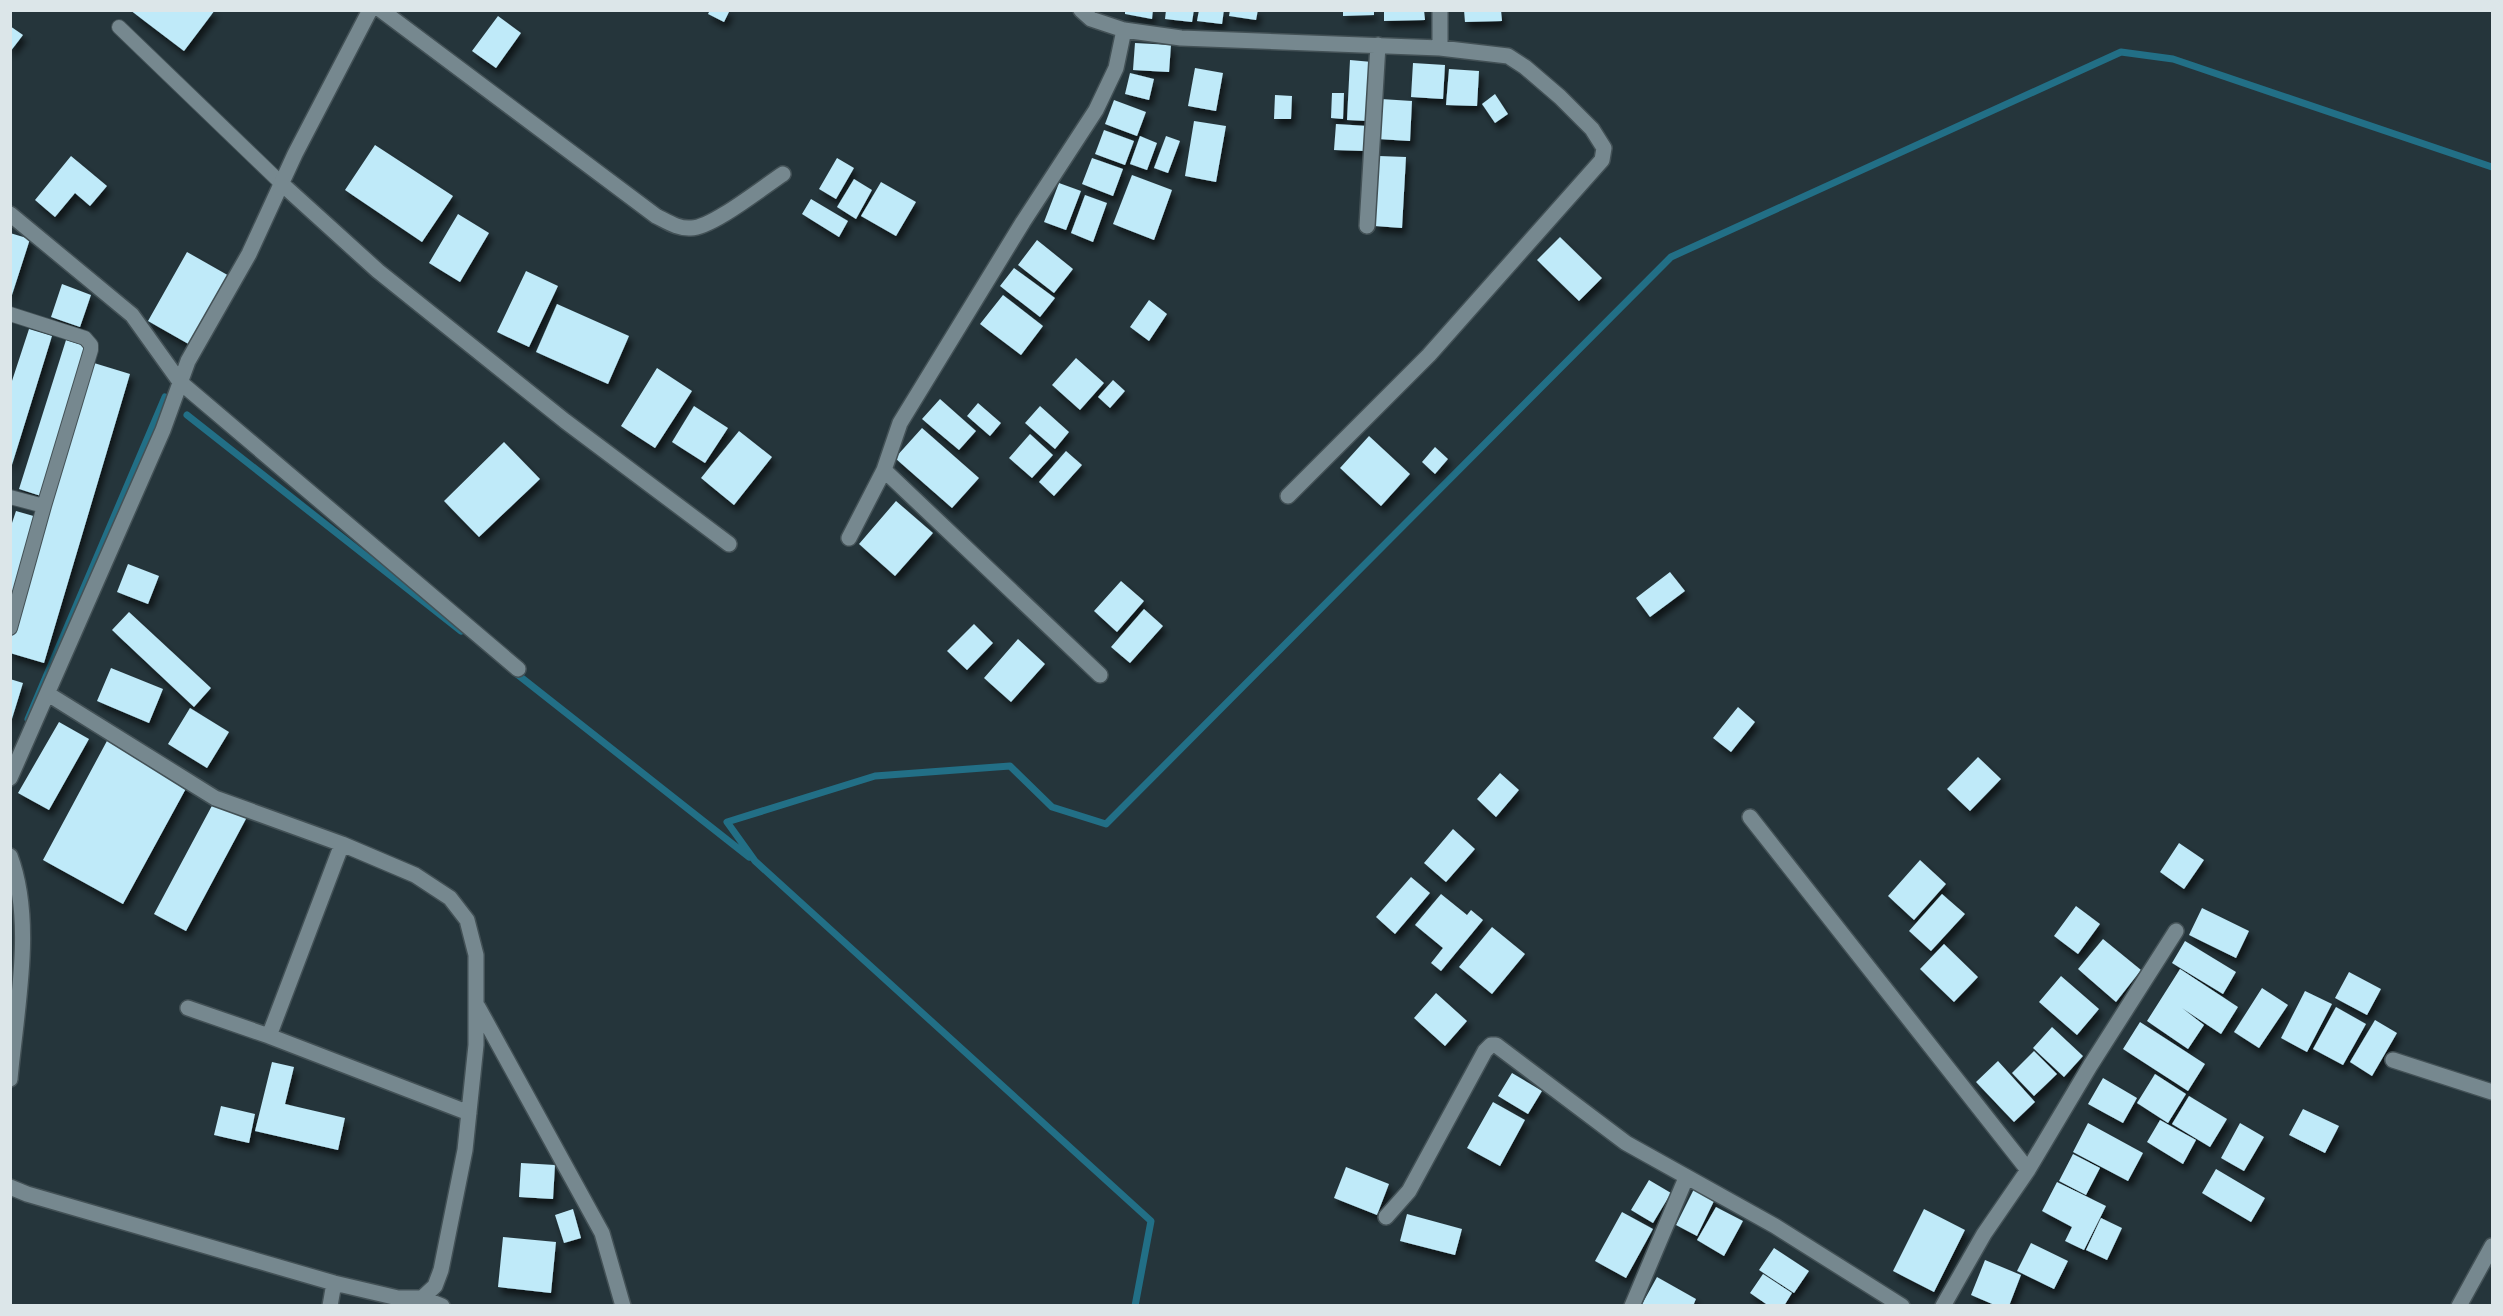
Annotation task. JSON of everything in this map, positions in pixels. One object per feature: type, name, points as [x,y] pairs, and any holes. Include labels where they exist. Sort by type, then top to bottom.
[{"type":"street","points":[[10,778],[163,430],[188,361],[249,254],[296,154],[370,10]]},
{"type":"street","points":[[381,10],[656,216],[676,227],[693,229],[715,220],[783,174]]},
{"type":"street","points":[[1081,10],[1091,20],[1124,30],[1181,38],[1440,48],[1508,56],[1525,67],[1592,129],[1604,148],[1602,160],[1429,355],[1288,496]]},
{"type":"street","points":[[1440,10],[1440,48]]},
{"type":"street","points":[[849,538],[884,470],[900,423],[1023,222],[1096,110],[1116,69],[1124,30]]},
{"type":"street","points":[[1367,226],[1378,45]]},
{"type":"street","points":[[282,184],[378,271],[566,421],[729,544]]},
{"type":"street","points":[[10,214],[132,315],[180,382],[518,669]]},
{"type":"street","points":[[884,470],[1100,675]]},
{"type":"street","points":[[48,694],[215,798],[342,844],[415,875],[450,898],[467,920],[476,955],[476,1045],[465,1150],[441,1270],[435,1286],[422,1298]]},
{"type":"street","points":[[1750,817],[2028,1170]]},
{"type":"street","points":[[269,1036],[342,844]]},
{"type":"street","points":[[10,856],[21,898],[21,998],[10,1079]]},
{"type":"street","points":[[1942,1305],[1984,1234],[2028,1170],[2090,1065],[2176,931]]},
{"type":"street","points":[[476,1004],[602,1233],[623,1305]]},
{"type":"street","points":[[188,1008],[269,1036],[469,1113]]},
{"type":"street","points":[[1386,1217],[1409,1191],[1485,1051],[1491,1045],[1496,1045],[1626,1143],[1775,1226],[1902,1305]]},
{"type":"street","points":[[2393,1060],[2493,1092]]},
{"type":"street","points":[[1632,1305],[1686,1178]]},
{"type":"street","points":[[10,1187],[27,1194],[334,1283],[398,1298],[422,1298],[442,1305]]},
{"type":"street","points":[[2459,1305],[2493,1246]]},
{"type":"street","points":[[330,1305],[334,1283]]},
{"type":"lane","points":[[119,27],[282,184]]},
{"type":"lane","points":[[10,314],[85,338],[91,345],[10,628]]},
{"type":"lane","points":[[10,497],[44,506]]},
{"type":"building","points":[[130,10],[215,10],[184,51]]},
{"type":"building","points":[[710,10],[730,10],[724,22],[708,14]]},
{"type":"building","points":[[1125,10],[1153,10],[1152,19],[1125,14]]},
{"type":"building","points":[[1166,10],[1194,10],[1192,22],[1165,19]]},
{"type":"building","points":[[1199,10],[1224,10],[1222,24],[1197,21]]},
{"type":"building","points":[[1230,10],[1258,10],[1256,20],[1229,16]]},
{"type":"building","points":[[1343,10],[1374,10],[1374,15],[1343,16]]},
{"type":"building","points":[[1384,10],[1424,10],[1425,20],[1384,21]]},
{"type":"building","points":[[1464,10],[1501,10],[1502,21],[1465,22]]},
{"type":"building","points":[[498,16],[521,33],[496,68],[472,51]]},
{"type":"building","points":[[10,26],[23,35],[10,52]]},
{"type":"building","points":[[1135,43],[1171,45],[1169,72],[1133,70]]},
{"type":"building","points":[[1350,60],[1372,62],[1368,121],[1347,120]]},
{"type":"building","points":[[1413,63],[1445,65],[1443,99],[1411,97]]},
{"type":"building","points":[[1195,68],[1223,73],[1216,111],[1188,106]]},
{"type":"building","points":[[1449,69],[1479,71],[1477,106],[1446,105]]},
{"type":"building","points":[[1130,73],[1154,79],[1149,100],[1125,94]]},
{"type":"building","points":[[1332,93],[1344,93],[1343,119],[1331,118]]},
{"type":"building","points":[[1495,94],[1508,114],[1495,123],[1482,104]]},
{"type":"building","points":[[1275,95],[1292,96],[1291,119],[1274,119]]},
{"type":"building","points":[[1381,99],[1412,101],[1410,141],[1378,139]]},
{"type":"building","points":[[1114,100],[1146,112],[1137,136],[1105,124]]},
{"type":"building","points":[[1194,121],[1226,126],[1216,182],[1185,176]]},
{"type":"building","points":[[1336,124],[1367,126],[1365,151],[1334,150]]},
{"type":"building","points":[[1104,130],[1134,141],[1125,165],[1095,154]]},
{"type":"building","points":[[1140,136],[1157,143],[1147,170],[1130,164]]},
{"type":"building","points":[[1166,136],[1180,141],[1168,173],[1154,168]]},
{"type":"building","points":[[375,145],[453,196],[422,242],[345,190]]},
{"type":"building","points":[[71,156],[107,186],[90,206],[75,193],[55,217],[35,200]]},
{"type":"building","points":[[1379,156],[1406,157],[1402,228],[1375,226]]},
{"type":"building","points":[[837,158],[854,168],[836,199],[819,189]]},
{"type":"building","points":[[1092,158],[1123,169],[1113,196],[1082,184]]},
{"type":"building","points":[[1132,175],[1172,190],[1154,240],[1113,224]]},
{"type":"building","points":[[854,179],[872,190],[856,219],[837,207]]},
{"type":"building","points":[[881,182],[916,202],[896,236],[861,216]]},
{"type":"building","points":[[1059,183],[1081,191],[1066,230],[1044,222]]},
{"type":"building","points":[[1085,195],[1107,203],[1093,242],[1071,233]]},
{"type":"building","points":[[811,199],[848,221],[839,237],[802,214]]},
{"type":"building","points":[[458,214],[489,233],[460,282],[429,263]]},
{"type":"building","points":[[10,233],[30,239],[11,298],[10,298]]},
{"type":"building","points":[[1560,237],[1602,278],[1579,301],[1537,260]]},
{"type":"building","points":[[1037,240],[1073,269],[1054,293],[1018,265]]},
{"type":"building","points":[[187,252],[231,277],[192,346],[148,321]]},
{"type":"building","points":[[1014,268],[1055,298],[1040,317],[1000,286]]},
{"type":"building","points":[[526,271],[558,286],[529,347],[497,332]]},
{"type":"building","points":[[62,284],[91,295],[80,327],[51,317]]},
{"type":"building","points":[[1003,295],[1043,326],[1021,355],[980,324]]},
{"type":"building","points":[[1149,300],[1167,314],[1149,341],[1130,327]]},
{"type":"building","points":[[557,304],[629,336],[608,384],[536,352]]},
{"type":"building","points":[[29,329],[52,336],[11,468],[10,387]]},
{"type":"building","points":[[66,340],[88,347],[41,496],[19,489]]},
{"type":"building","points":[[1076,358],[1104,383],[1080,410],[1052,385]]},
{"type":"building","points":[[94,363],[130,374],[44,663],[10,653],[10,642]]},
{"type":"building","points":[[657,368],[692,391],[655,448],[621,426]]},
{"type":"building","points":[[1113,380],[1125,391],[1110,408],[1098,397]]},
{"type":"building","points":[[940,399],[976,431],[959,450],[922,419]]},
{"type":"building","points":[[978,403],[1001,423],[990,436],[967,416]]},
{"type":"building","points":[[694,406],[728,428],[705,463],[672,442]]},
{"type":"building","points":[[1040,406],[1069,432],[1055,449],[1025,423]]},
{"type":"building","points":[[922,428],[979,478],[952,508],[895,458]]},
{"type":"building","points":[[739,431],[772,457],[734,505],[701,478]]},
{"type":"building","points":[[1030,434],[1053,455],[1032,478],[1009,458]]},
{"type":"building","points":[[1369,436],[1410,474],[1381,506],[1340,468]]},
{"type":"building","points":[[504,442],[540,479],[479,537],[444,501]]},
{"type":"building","points":[[1435,447],[1448,459],[1435,474],[1422,462]]},
{"type":"building","points":[[1066,451],[1082,465],[1054,496],[1039,482]]},
{"type":"building","points":[[896,501],[933,533],[895,576],[859,544]]},
{"type":"building","points":[[16,511],[37,517],[10,605],[10,529]]},
{"type":"building","points":[[128,564],[159,576],[148,604],[117,592]]},
{"type":"building","points":[[1670,572],[1685,591],[1650,617],[1636,598]]},
{"type":"building","points":[[1121,581],[1144,601],[1117,632],[1094,611]]},
{"type":"building","points":[[1144,609],[1163,626],[1130,663],[1111,647]]},
{"type":"building","points":[[129,612],[211,688],[194,707],[112,630]]},
{"type":"building","points":[[974,624],[993,643],[967,670],[947,651]]},
{"type":"building","points":[[1018,639],[1045,664],[1011,702],[984,678]]},
{"type":"building","points":[[111,668],[163,689],[149,723],[97,701]]},
{"type":"building","points":[[10,679],[23,683],[11,722],[10,722]]},
{"type":"building","points":[[1738,707],[1755,722],[1731,752],[1713,738]]},
{"type":"building","points":[[190,708],[229,732],[207,768],[168,744]]},
{"type":"building","points":[[59,722],[89,739],[49,810],[18,793]]},
{"type":"building","points":[[108,739],[189,783],[123,904],[43,860]]},
{"type":"building","points":[[1978,757],[2001,779],[1970,811],[1947,789]]},
{"type":"building","points":[[1500,773],[1519,790],[1496,817],[1477,799]]},
{"type":"building","points":[[215,800],[247,817],[186,931],[154,914]]},
{"type":"building","points":[[1453,829],[1475,849],[1446,882],[1424,863]]},
{"type":"building","points":[[2179,843],[2204,860],[2184,889],[2160,872]]},
{"type":"building","points":[[1920,860],[1946,884],[1914,920],[1888,896]]},
{"type":"building","points":[[1411,877],[1430,893],[1395,934],[1376,917]]},
{"type":"building","points":[[1441,894],[1467,915],[1471,910],[1483,920],[1441,971],[1431,963],[1443,948],[1415,925]]},
{"type":"building","points":[[1942,894],[1965,914],[1931,951],[1909,931]]},
{"type":"building","points":[[2076,906],[2100,924],[2078,954],[2054,936]]},
{"type":"building","points":[[2202,908],[2249,931],[2236,958],[2189,935]]},
{"type":"building","points":[[1492,927],[1525,954],[1492,994],[1459,967]]},
{"type":"building","points":[[2103,939],[2141,970],[2116,1002],[2078,969]]},
{"type":"building","points":[[2185,941],[2236,972],[2223,994],[2172,963]]},
{"type":"building","points":[[1944,944],[1978,977],[1954,1002],[1920,969]]},
{"type":"building","points":[[2180,969],[2238,1007],[2221,1034],[2182,1008],[2204,1025],[2188,1049],[2147,1021]]},
{"type":"building","points":[[2349,972],[2381,989],[2367,1015],[2335,998]]},
{"type":"building","points":[[2061,976],[2099,1009],[2077,1035],[2039,1002]]},
{"type":"building","points":[[2262,988],[2288,1005],[2259,1048],[2234,1032]]},
{"type":"building","points":[[2305,991],[2332,1004],[2307,1052],[2281,1038]]},
{"type":"building","points":[[1436,993],[1467,1021],[1445,1046],[1414,1018]]},
{"type":"building","points":[[2336,1007],[2366,1024],[2343,1065],[2313,1049]]},
{"type":"building","points":[[2375,1020],[2397,1033],[2372,1076],[2350,1062]]},
{"type":"building","points":[[2140,1022],[2205,1064],[2188,1091],[2123,1049]]},
{"type":"building","points":[[2052,1027],[2083,1056],[2064,1077],[2033,1048]]},
{"type":"building","points":[[2034,1051],[2057,1074],[2034,1096],[2012,1073]]},
{"type":"building","points":[[1998,1061],[2035,1102],[2014,1122],[1976,1082]]},
{"type":"building","points":[[272,1062],[294,1067],[285,1104],[345,1118],[338,1150],[255,1131]]},
{"type":"building","points":[[1512,1073],[1542,1091],[1528,1114],[1498,1096]]},
{"type":"building","points":[[2155,1074],[2186,1094],[2168,1123],[2137,1103]]},
{"type":"building","points":[[2103,1078],[2137,1098],[2123,1123],[2088,1104]]},
{"type":"building","points":[[2189,1096],[2227,1119],[2210,1147],[2172,1124]]},
{"type":"building","points":[[1493,1102],[1525,1120],[1500,1166],[1467,1148]]},
{"type":"building","points":[[221,1106],[255,1114],[249,1143],[214,1135]]},
{"type":"building","points":[[2303,1109],[2339,1126],[2325,1153],[2289,1135]]},
{"type":"building","points":[[2160,1120],[2196,1140],[2183,1164],[2147,1142]]},
{"type":"building","points":[[2088,1123],[2143,1153],[2128,1181],[2073,1152]]},
{"type":"building","points":[[2240,1123],[2264,1137],[2244,1171],[2221,1158]]},
{"type":"building","points":[[2073,1154],[2100,1168],[2086,1195],[2059,1181]]},
{"type":"building","points":[[521,1163],[555,1165],[553,1199],[519,1197]]},
{"type":"building","points":[[1346,1167],[1389,1184],[1377,1215],[1334,1198]]},
{"type":"building","points":[[2216,1169],[2265,1198],[2251,1222],[2202,1193]]},
{"type":"building","points":[[1649,1180],[1671,1193],[1653,1223],[1631,1210]]},
{"type":"building","points":[[2057,1182],[2106,1206],[2084,1250],[2065,1241],[2072,1227],[2042,1211]]},
{"type":"building","points":[[1694,1189],[1715,1199],[1697,1236],[1676,1225]]},
{"type":"building","points":[[1716,1207],[1743,1221],[1724,1256],[1697,1240]]},
{"type":"building","points":[[573,1209],[581,1238],[564,1243],[555,1215]]},
{"type":"building","points":[[1924,1209],[1965,1230],[1934,1292],[1893,1271]]},
{"type":"building","points":[[1622,1212],[1653,1229],[1626,1278],[1595,1261]]},
{"type":"building","points":[[1407,1214],[1462,1229],[1455,1255],[1400,1241]]},
{"type":"building","points":[[2101,1218],[2122,1228],[2107,1260],[2086,1250]]},
{"type":"building","points":[[503,1237],[556,1242],[551,1293],[498,1287]]},
{"type":"building","points":[[2031,1243],[2068,1261],[2054,1289],[2017,1271]]},
{"type":"building","points":[[1774,1248],[1809,1271],[1794,1293],[1759,1270]]},
{"type":"building","points":[[1985,1260],[2021,1275],[2009,1306],[1997,1306],[1971,1295]]},
{"type":"building","points":[[1763,1274],[1792,1293],[1784,1306],[1769,1306],[1750,1293]]},
{"type":"building","points":[[1657,1277],[1696,1299],[1693,1306],[1641,1306]]},
{"type":"waterway","points":[[1135,1306],[1151,1221],[755,861],[727,822],[875,776],[1010,766],[1052,807],[1106,824],[1671,257],[2121,52],[2173,59],[2492,167]]},
{"type":"waterway","points":[[28,719],[165,397]]},
{"type":"waterway","points":[[187,415],[461,631]]},
{"type":"waterway","points":[[513,671],[749,857]]}]
